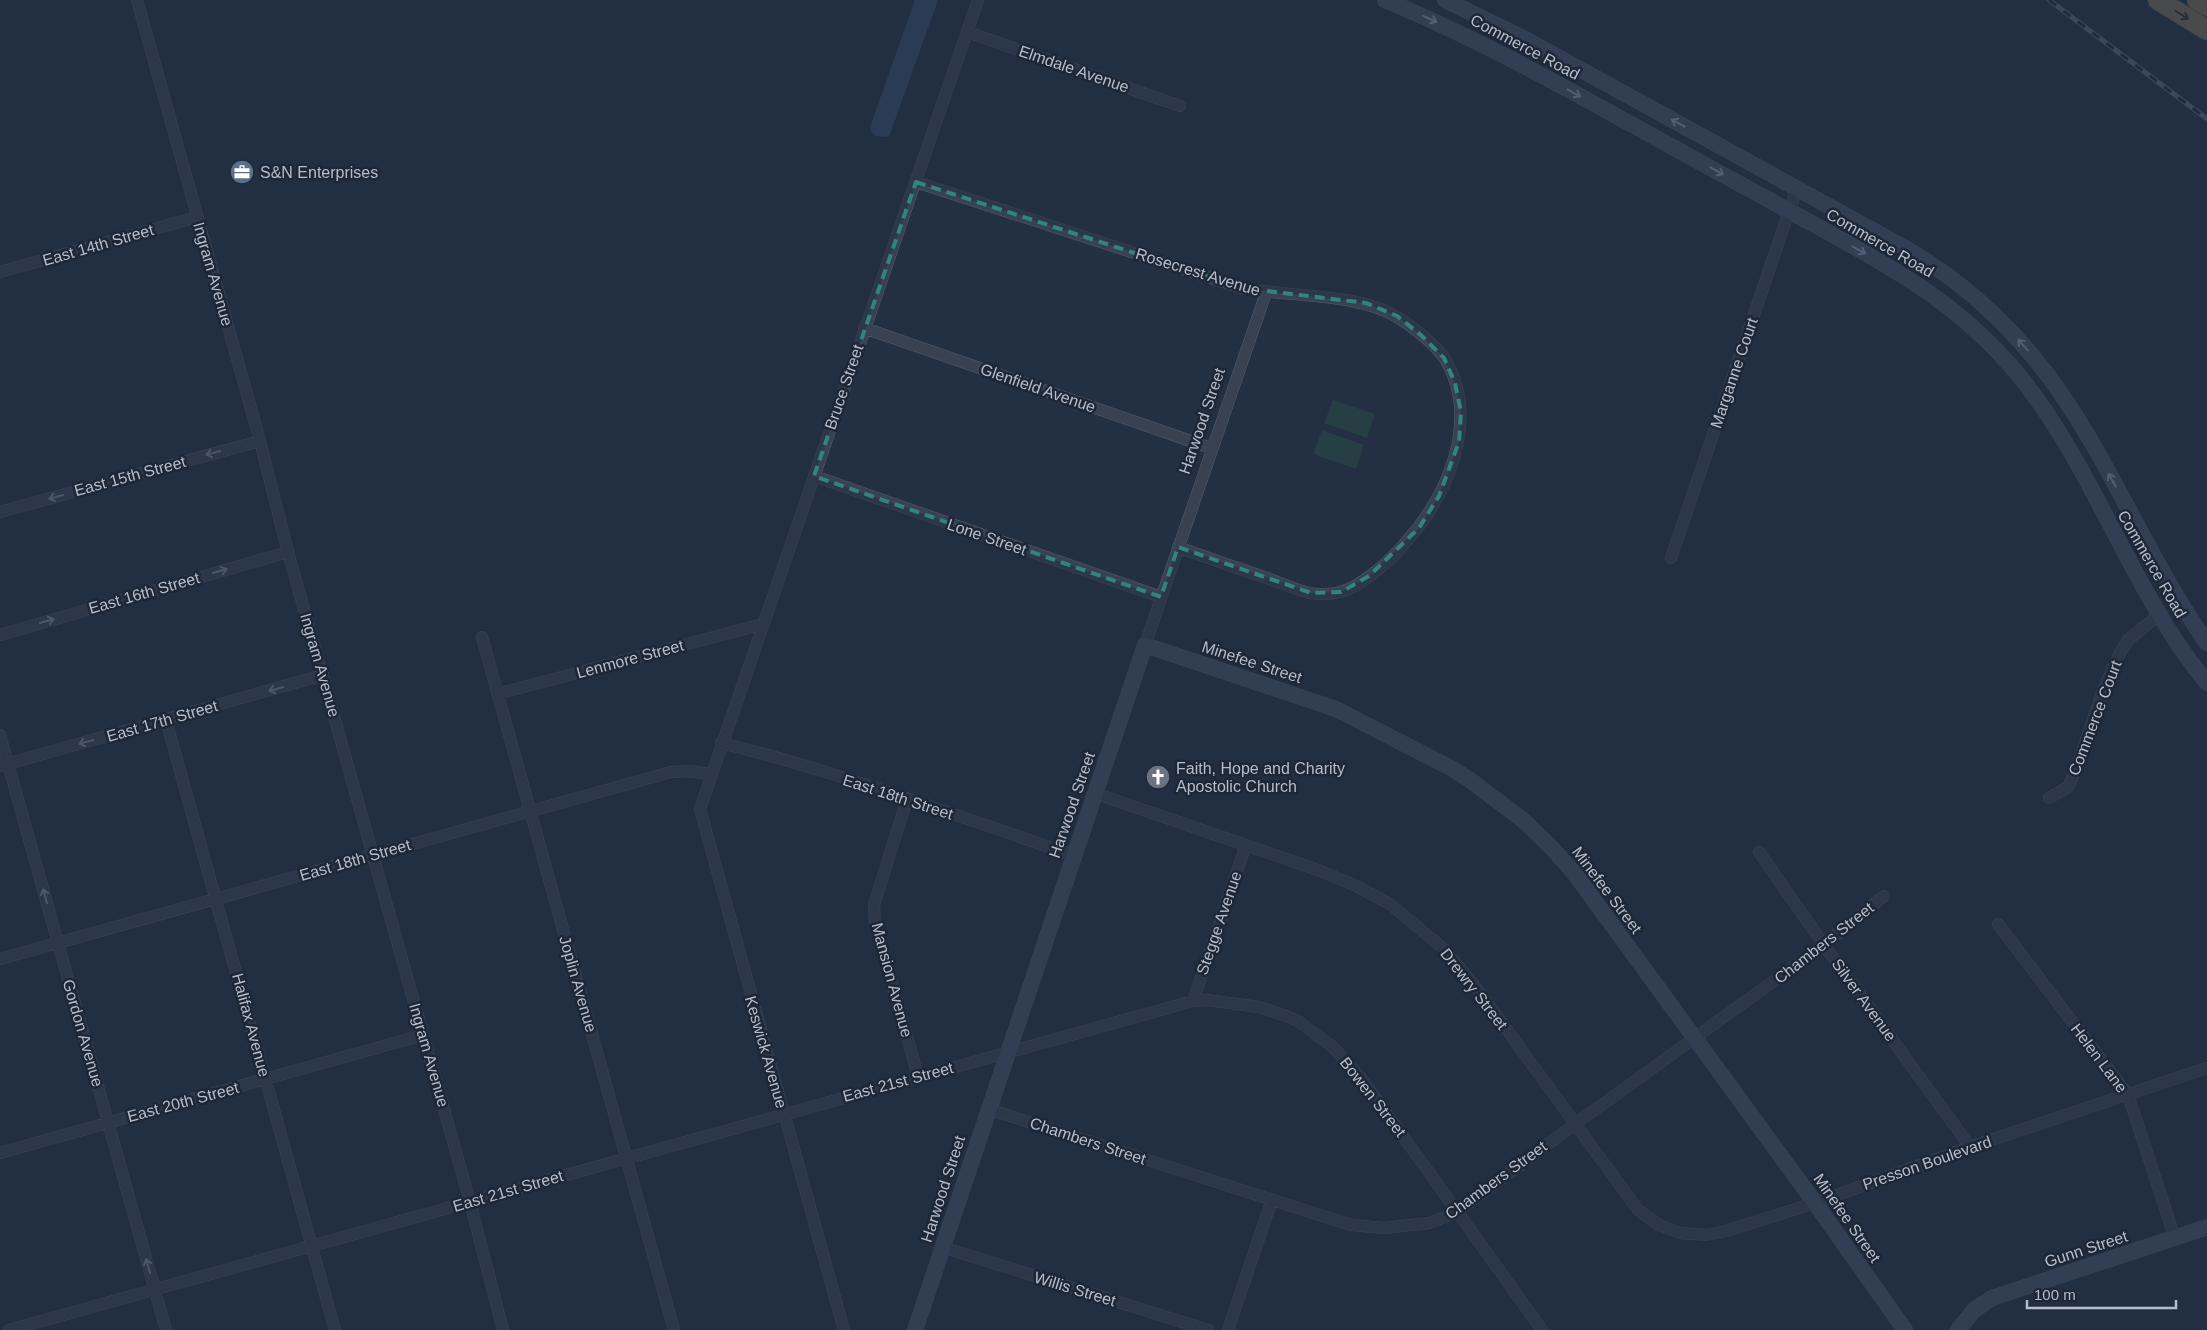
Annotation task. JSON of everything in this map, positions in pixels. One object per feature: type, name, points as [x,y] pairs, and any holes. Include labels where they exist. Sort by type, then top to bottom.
[{"type":"highway","points":[[2158,0],[2207,30]]},
{"type":"highway","points":[[2197,0],[2207,6]]},
{"type":"main road","name":"Commerce Road","points":[[1385,0],[1471,38],[1518,62],[1789,211],[1892,268],[1925,289],[1967,322],[2005,360],[2038,401],[2058,432],[2160,614],[2207,683]]},
{"type":"main road","name":"Commerce Road","points":[[1446,0],[1527,40],[1797,188],[1933,265],[1977,300],[2027,349],[2053,382],[2078,419],[2183,607],[2207,644]]},
{"type":"main road","name":"Harwood Street","points":[[915,1330],[1145,645]]},
{"type":"main road","name":"Minefee Street","points":[[1145,645],[1336,709],[1451,768],[1523,820],[1562,859],[1815,1203],[1902,1329]]},
{"type":"main road","name":"Gunn Street","points":[[1958,1330],[1974,1310],[1992,1298],[2207,1227]]},
{"type":"street","name":"Ingram Avenue","points":[[137,0],[260,440],[288,552],[470,1202],[503,1330]]},
{"type":"street","name":"Bruce Street","points":[[710,774],[978,0]]},
{"type":"street","name":"Elmdale Avenue","points":[[967,32],[1180,106]]},
{"type":"street","name":"Rosecrest Avenue","points":[[916,182],[1242,288],[1266,293],[1366,303],[1397,316],[1422,336],[1444,358],[1455,383],[1461,412],[1459,442],[1439,496],[1419,528],[1396,554],[1369,576],[1341,592],[1311,593],[1178,548]]},
{"type":"street","name":"Marganne Court","points":[[1671,558],[1797,188]]},
{"type":"street","name":"East 14th Street","points":[[0,272],[197,217]]},
{"type":"street","name":"Harwood Street","points":[[1145,645],[1211,448],[1266,293]]},
{"type":"street","name":"Glenfield Avenue","points":[[864,328],[1211,448]]},
{"type":"street","name":"East 15th Street","points":[[0,512],[260,440]]},
{"type":"street","name":"Lone Street","points":[[814,476],[1161,597]]},
{"type":"street","name":"East 16th Street","points":[[0,634],[288,552]]},
{"type":"street","name":"Commerce Court","points":[[2049,798],[2068,787],[2078,764],[2103,690],[2120,653],[2128,640],[2160,614]]},
{"type":"street","name":"Lenmore Street","points":[[497,694],[763,624]]},
{"type":"street","name":"Joplin Avenue","points":[[482,637],[674,1330]]},
{"type":"street","name":"East 17th Street","points":[[4,764],[323,675]]},
{"type":"street","name":"Halifax Avenue","points":[[166,720],[335,1330]]},
{"type":"street","name":"Gordon Avenue","points":[[0,735],[4,764],[58,943],[166,1330]]},
{"type":"street","name":"East 18th Street","points":[[721,743],[757,752],[907,799],[1073,855]]},
{"type":"street","name":"East 18th Street","points":[[0,959],[671,772],[689,771],[710,774]]},
{"type":"street","name":"Keswick Avenue","points":[[710,774],[700,804],[700,814],[844,1330]]},
{"type":"street","name":"Drewry Street","points":[[1094,793],[1318,870],[1354,885],[1390,904],[1444,949],[1471,980],[1638,1210],[1646,1218]]},
{"type":"street","name":"Mansion Avenue","points":[[907,799],[874,905],[875,922],[918,1076]]},
{"type":"street","name":"Stegge Avenue","points":[[1193,1000],[1246,846]]},
{"type":"street","name":"Silver Avenue","points":[[1759,852],[1970,1148]]},
{"type":"street","name":"Chambers Street","points":[[988,1108],[1351,1225],[1367,1228],[1384,1228],[1430,1223],[1458,1211],[1575,1124],[1824,945],[1884,896]]},
{"type":"street","name":"Helen Lane","points":[[1998,924],[2128,1095],[2175,1238]]},
{"type":"street","name":"Bowen Street","points":[[1007,1052],[1165,1010],[1193,1000],[1240,1004],[1272,1011],[1298,1021],[1322,1039],[1360,1077],[1542,1330]]},
{"type":"street","name":"East 20th Street","points":[[0,1154],[423,1035]]},
{"type":"street","name":"East 21st Street","points":[[9,1330],[1007,1052]]},
{"type":"street","name":"Presson Boulevard","points":[[1646,1218],[1680,1233],[1707,1235],[1726,1231],[1815,1203],[1970,1148],[2207,1068]]},
{"type":"street","points":[[1228,1330],[1272,1200]]},
{"type":"street","name":"Willis Street","points":[[942,1247],[1208,1330]]},
{"type":"highlighted area","points":[[916,182],[1242,288],[1366,303],[1397,316],[1422,336],[1444,358],[1455,383],[1461,412],[1459,442],[1439,496],[1419,528],[1369,576],[1341,592],[1311,593],[1178,547],[1161,597],[814,476]]},
{"type":"green space","points":[[1333,400],[1375,414],[1367,438],[1324,423]]},
{"type":"green space","points":[[1322,430],[1364,445],[1356,469],[1313,454]]},
{"type":"water","points":[[915,0],[938,0],[890,134],[887,137],[876,136],[871,132],[870,127]]},
{"type":"railway","points":[[2049,0],[2207,119]]},
{"type":"place","name":"S&N Enterprises","points":[[242,172]]},
{"type":"place","name":"Faith, Hope and Charity Apostolic Church","points":[[1158,777]]}]
